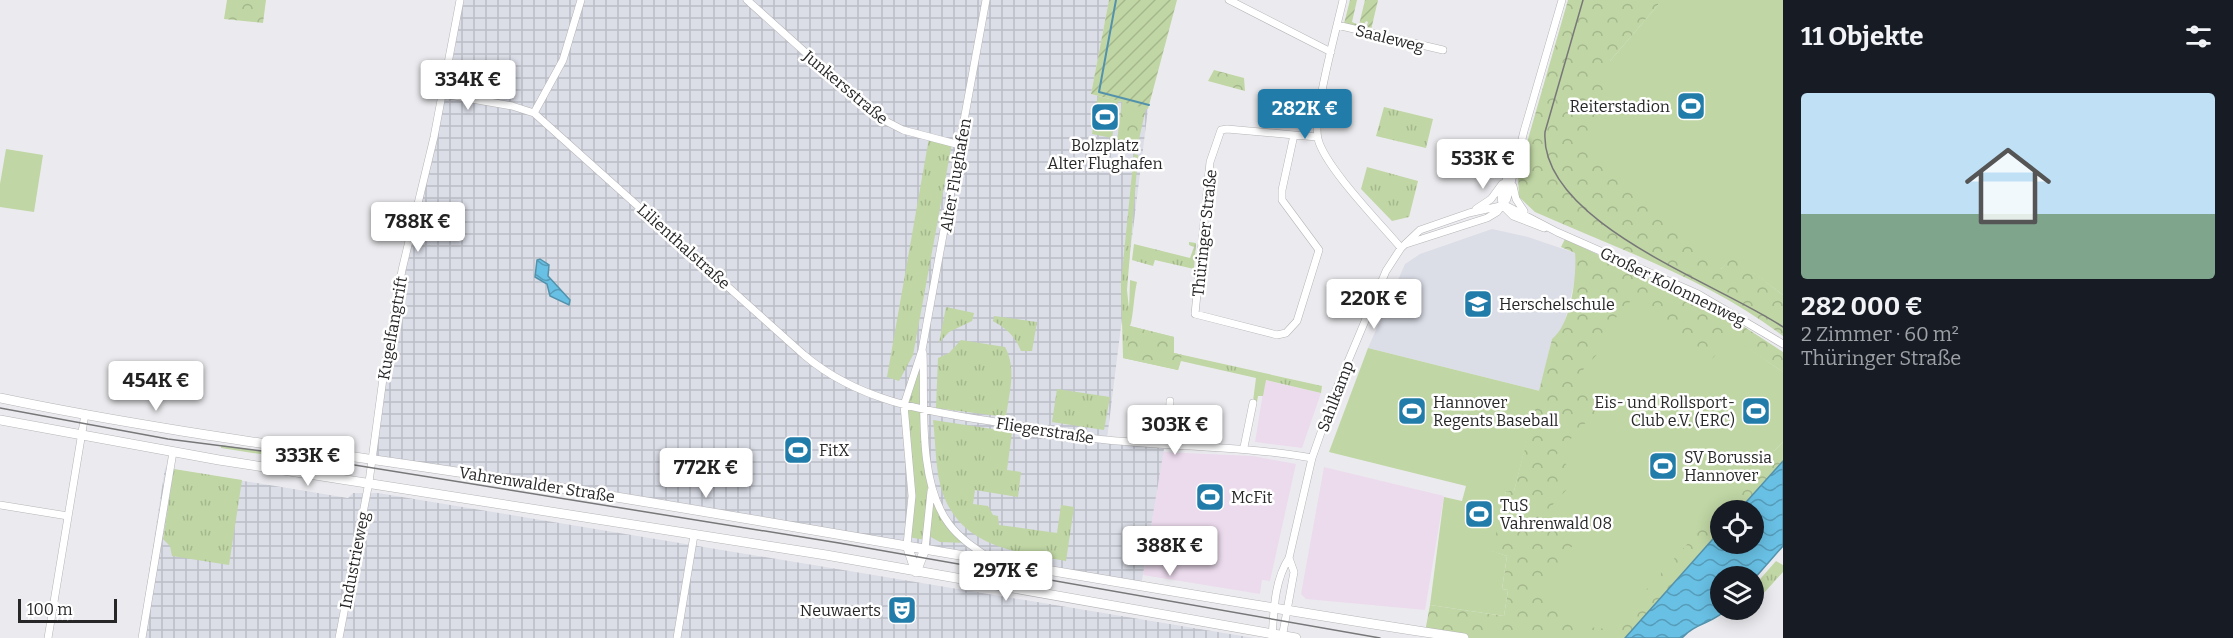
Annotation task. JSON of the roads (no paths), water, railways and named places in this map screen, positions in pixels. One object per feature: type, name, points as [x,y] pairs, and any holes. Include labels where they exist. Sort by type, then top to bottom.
[{"type":"main road","name":"Vahrenwalder Straße","points":[[0,398],[85,414],[907,545],[1287,611],[1464,638]]},
{"type":"main road","name":"Vahrenwalder Straße","points":[[0,420],[173,452],[694,535],[1272,636],[1296,638]]},
{"type":"main road","points":[[907,545],[916,572]]},
{"type":"main road","points":[[916,572],[925,549]]},
{"type":"street","name":"Kugelfangtrift","points":[[369,482],[402,270],[443,94],[460,0]]},
{"type":"street","points":[[534,113],[563,60],[581,0]]},
{"type":"street","name":"Junkersstraße","points":[[747,0],[876,116],[903,130],[960,145]]},
{"type":"street","name":"Alter Flughafen","points":[[907,545],[912,496],[904,405],[922,350],[986,0]]},
{"type":"street","points":[[1229,0],[1331,52]]},
{"type":"street","points":[[1342,0],[1317,137],[1335,172],[1403,246]]},
{"type":"street","name":"Sahlkamp","points":[[1403,246],[1486,218],[1507,199],[1562,0]]},
{"type":"street","name":"Saaleweg","points":[[1337,25],[1443,50]]},
{"type":"street","name":"Lilienthalstraße","points":[[443,94],[512,106],[534,113],[823,371],[854,388],[922,411]]},
{"type":"street","name":"Thüringer Straße","points":[[1294,135],[1282,200],[1319,250],[1298,321],[1286,333],[1277,335],[1195,314],[1210,162],[1216,137],[1221,130],[1227,129],[1317,137]]},
{"type":"street","name":"Sahlkamp","points":[[1502,205],[1501,195],[1524,131]]},
{"type":"street","name":"Sahlkamp","points":[[1469,213],[1491,199],[1507,177]]},
{"type":"street","points":[[1512,183],[1516,199],[1530,217]]},
{"type":"street","name":"Sahlkamp","points":[[1272,636],[1281,569],[1289,558],[1312,458],[1357,339],[1386,271],[1403,246],[1420,230],[1469,213],[1502,205]]},
{"type":"street","name":"Großer Kolonnenweg","points":[[1502,205],[1513,216]]},
{"type":"street","name":"Großer Kolonnenweg","points":[[1502,205],[1513,207],[1559,233]]},
{"type":"street","name":"Großer Kolonnenweg","points":[[1486,218],[1513,216],[1559,233],[1698,294],[1783,344]]},
{"type":"street","name":"Alter Flughafen","points":[[922,350],[922,411],[932,488],[925,549]]},
{"type":"street","points":[[1168,443],[1170,401]]},
{"type":"street","points":[[1244,447],[1253,403]]},
{"type":"street","name":"Fliegerstraße","points":[[922,411],[1107,440],[1244,447],[1312,458]]},
{"type":"street","points":[[48,638],[85,414]]},
{"type":"street","points":[[142,638],[173,452]]},
{"type":"street","name":"Industrieweg","points":[[339,638],[369,482]]},
{"type":"street","name":"Alter Flughafen","points":[[932,488],[949,524],[966,543],[992,560]]},
{"type":"street","points":[[0,505],[68,516]]},
{"type":"street","points":[[678,638],[694,535]]},
{"type":"street","name":"Sahlkamp","points":[[1282,637],[1294,572],[1289,558]]},
{"type":"water","points":[[540,259],[549,265],[548,276],[570,300],[569,305],[550,296],[547,284],[535,277],[537,260]]},
{"type":"water","points":[[1783,461],[1783,546],[1764,568],[1710,566],[1710,620],[1682,638],[1625,638],[1710,542],[1710,554],[1764,554],[1764,500],[1748,500]]},
{"type":"waterway","points":[[1116,0],[1099,92],[1149,105]]},
{"type":"tram line","points":[[1583,0],[1545,132],[1551,165],[1571,195],[1601,222],[1638,248],[1783,327]]},
{"type":"tram line","points":[[0,408],[168,439],[286,454],[839,543],[1380,638]]},
{"type":"place","name":"Reiterstadion","points":[[1691,106]]},
{"type":"place","name":"Bolzplatz Alter Flughafen","points":[[1105,117]]},
{"type":"place","name":"Herschelschule","points":[[1478,304]]},
{"type":"place","name":"Hannover Regents Baseball","points":[[1412,411]]},
{"type":"place","name":"Eis- und Rollsport- Club e.V. (ERC)","points":[[1756,411]]},
{"type":"place","name":"FitX","points":[[798,450]]},
{"type":"place","name":"SV Borussia Hannover","points":[[1663,466]]},
{"type":"place","name":"McFit","points":[[1210,497]]},
{"type":"place","name":"TuS Vahrenwald 08","points":[[1479,514]]},
{"type":"place","name":"Neuwaerts","points":[[902,610]]}]
